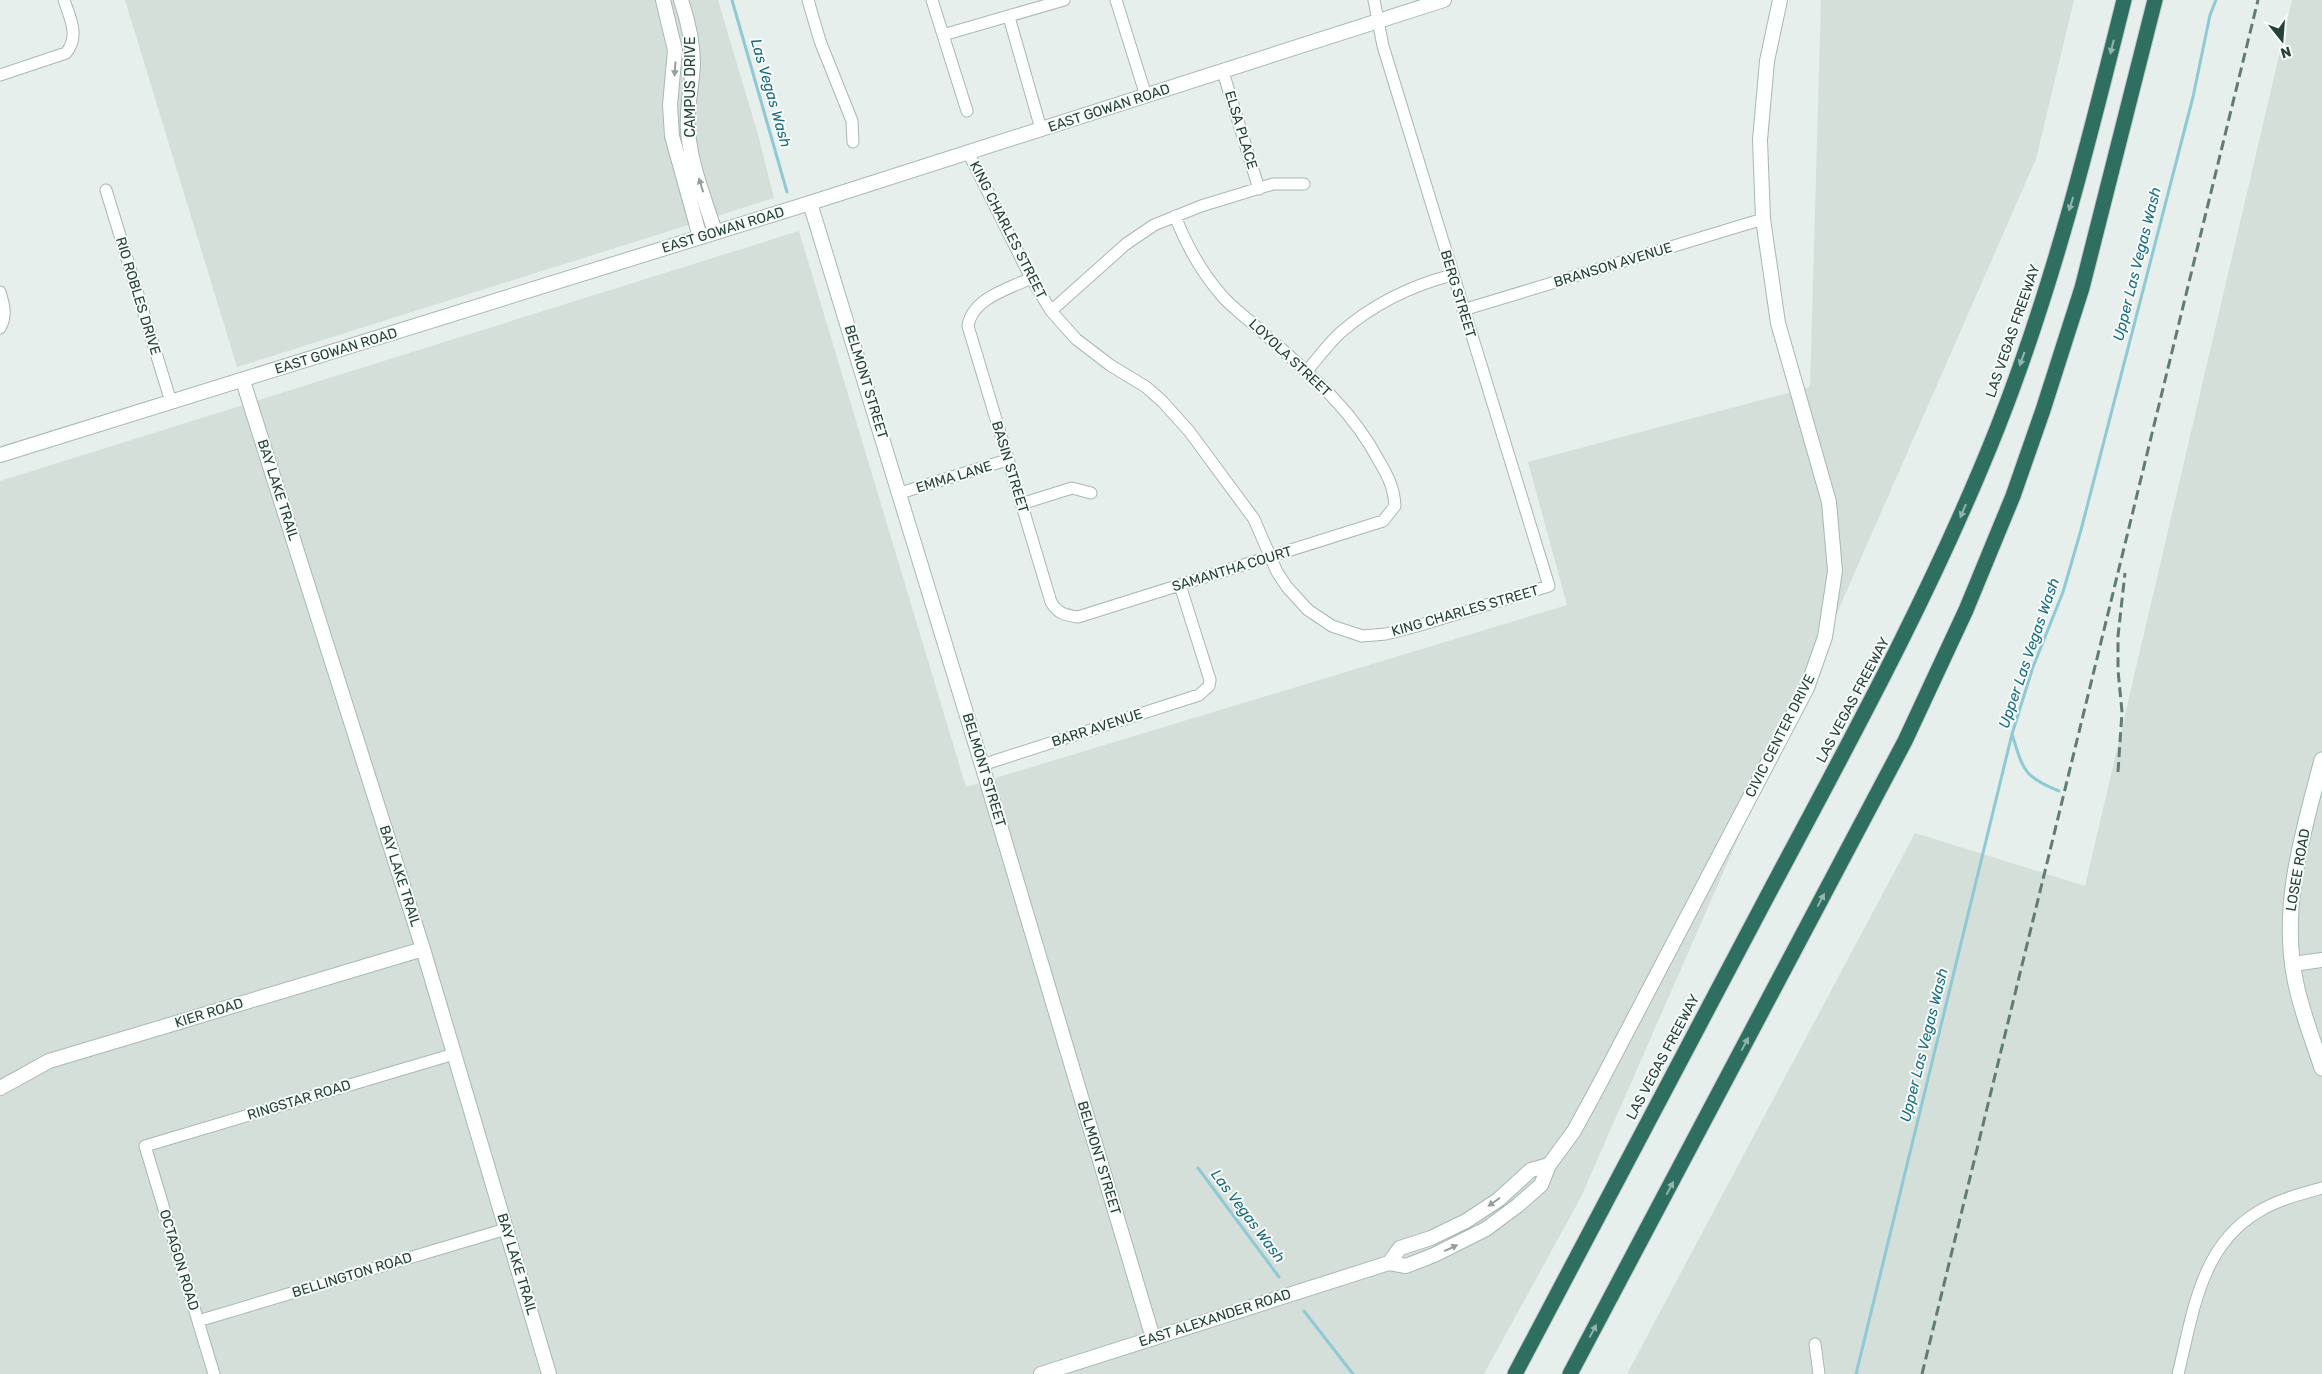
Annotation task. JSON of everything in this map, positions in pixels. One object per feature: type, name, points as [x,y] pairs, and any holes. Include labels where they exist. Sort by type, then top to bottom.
[{"type":"highway","name":"LAS VEGAS FREEWAY","points":[[1514,1374],[1894,659],[1952,536],[1998,426],[2037,317],[2083,166],[2124,0]]},
{"type":"highway","points":[[1570,1374],[1905,741],[1966,610],[2012,496],[2040,419],[2082,288],[2155,0]]},
{"type":"main road","name":"LOSEE ROAD","points":[[2322,760],[2291,896],[2289,918],[2292,964],[2299,995],[2322,1068]]},
{"type":"street","points":[[0,75],[66,53],[71,46],[74,33],[64,0]]},
{"type":"street","name":"CAMPUS DRIVE","points":[[663,0],[675,50],[670,105],[672,136],[700,237]]},
{"type":"street","name":"CAMPUS DRIVE","points":[[681,0],[692,44],[692,75],[687,108],[688,134],[694,164],[715,232]]},
{"type":"street","points":[[808,0],[820,41],[852,121],[853,142]]},
{"type":"street","points":[[932,0],[967,111]]},
{"type":"street","points":[[1116,0],[1146,96]]},
{"type":"street","name":"BERG STREET","points":[[1374,0],[1383,46],[1549,586]]},
{"type":"street","name":"EAST GOWAN ROAD","points":[[0,455],[243,381],[810,203],[1444,0]]},
{"type":"street","name":"CIVIC CENTER DRIVE","points":[[1549,1165],[1574,1131],[1591,1100],[1807,688],[1825,637],[1835,571],[1829,502],[1778,323],[1763,219],[1760,140],[1767,62],[1780,0]]},
{"type":"street","points":[[943,35],[1009,17],[1056,1]]},
{"type":"street","points":[[1009,17],[1041,129]]},
{"type":"street","name":"ELSA PLACE","points":[[1223,72],[1259,189]]},
{"type":"street","name":"KING CHARLES STREET","points":[[968,152],[1030,278],[1051,311],[1076,339],[1110,365],[1146,387],[1168,407],[1189,431],[1254,519],[1286,587],[1308,610],[1332,626],[1362,636],[1386,634],[1549,586]]},
{"type":"street","points":[[1051,311],[1126,244],[1154,225],[1201,206],[1273,184],[1304,184]]},
{"type":"street","name":"RIO ROBLES DRIVE","points":[[106,190],[171,402]]},
{"type":"street","name":"BELMONT STREET","points":[[810,203],[900,493],[1153,1338]]},
{"type":"street","name":"LOYOLA STREET","points":[[1175,216],[1187,247],[1202,272],[1224,298],[1306,371],[1344,408],[1366,436],[1394,488],[1395,506]]},
{"type":"street","name":"BRANSON AVENUE","points":[[1463,310],[1763,219]]},
{"type":"street","points":[[1306,371],[1339,334],[1378,304],[1426,282],[1452,275]]},
{"type":"street","name":"BASIN STREET","points":[[1030,278],[980,303],[969,316],[968,326],[1051,602],[1055,609],[1062,614]]},
{"type":"street","points":[[0,292],[4,306],[4,318],[0,328]]},
{"type":"street","name":"BAY LAKE TRAIL","points":[[243,381],[423,949],[549,1374]]},
{"type":"street","name":"EMMA LANE","points":[[900,493],[1007,460]]},
{"type":"street","points":[[1021,504],[1072,488],[1091,492]]},
{"type":"street","name":"SAMANTHA COURT","points":[[1062,614],[1078,617],[1383,521],[1395,506]]},
{"type":"street","name":"BARR AVENUE","points":[[982,765],[1199,695],[1209,686],[1210,680],[1180,585]]},
{"type":"street","name":"KIER ROAD","points":[[0,1088],[49,1061],[423,949]]},
{"type":"street","points":[[2292,964],[2322,960]]},
{"type":"street","name":"RINGSTAR ROAD","points":[[145,1146],[454,1054]]},
{"type":"street","name":"OCTAGON ROAD","points":[[145,1146],[214,1374]]},
{"type":"street","name":"EAST ALEXANDER ROAD","points":[[1041,1374],[1389,1262],[1400,1248],[1431,1238],[1466,1220],[1498,1200],[1531,1170],[1549,1165]]},
{"type":"street","points":[[2178,1374],[2205,1273],[2226,1236],[2259,1210],[2322,1188]]},
{"type":"street","name":"BELLINGTON ROAD","points":[[198,1321],[506,1229]]},
{"type":"street","points":[[1814,1344],[1819,1374]]},
{"type":"shaded area","points":[[125,0],[718,0],[759,138],[774,198],[237,367]]},
{"type":"shaded area","points":[[1821,0],[2074,0],[2036,159],[1581,1197],[1484,1374],[0,1374],[0,481],[799,231],[966,787],[1567,605],[1528,462],[1810,387]]},
{"type":"shaded area","points":[[2292,0],[2322,0],[2322,1374],[1627,1374],[1915,833],[2085,886]]},
{"type":"waterway","name":"Las Vegas Wash","points":[[732,0],[787,192]]},
{"type":"waterway","name":"Upper Las Vegas Wash","points":[[1856,1374],[2012,734],[2033,667],[2063,592],[2081,530],[2193,97],[2210,15],[2216,0]]},
{"type":"waterway","points":[[2012,734],[2022,764],[2026,770],[2038,781],[2059,791]]},
{"type":"waterway","name":"Las Vegas Wash","points":[[1198,1168],[1279,1277]]},
{"type":"waterway","name":"Las Vegas Wash","points":[[1304,1311],[1353,1374]]},
{"type":"railway","points":[[1922,1374],[2258,0]]},
{"type":"railway","points":[[2118,772],[2122,712],[2118,670],[2118,636],[2125,573]]}]
